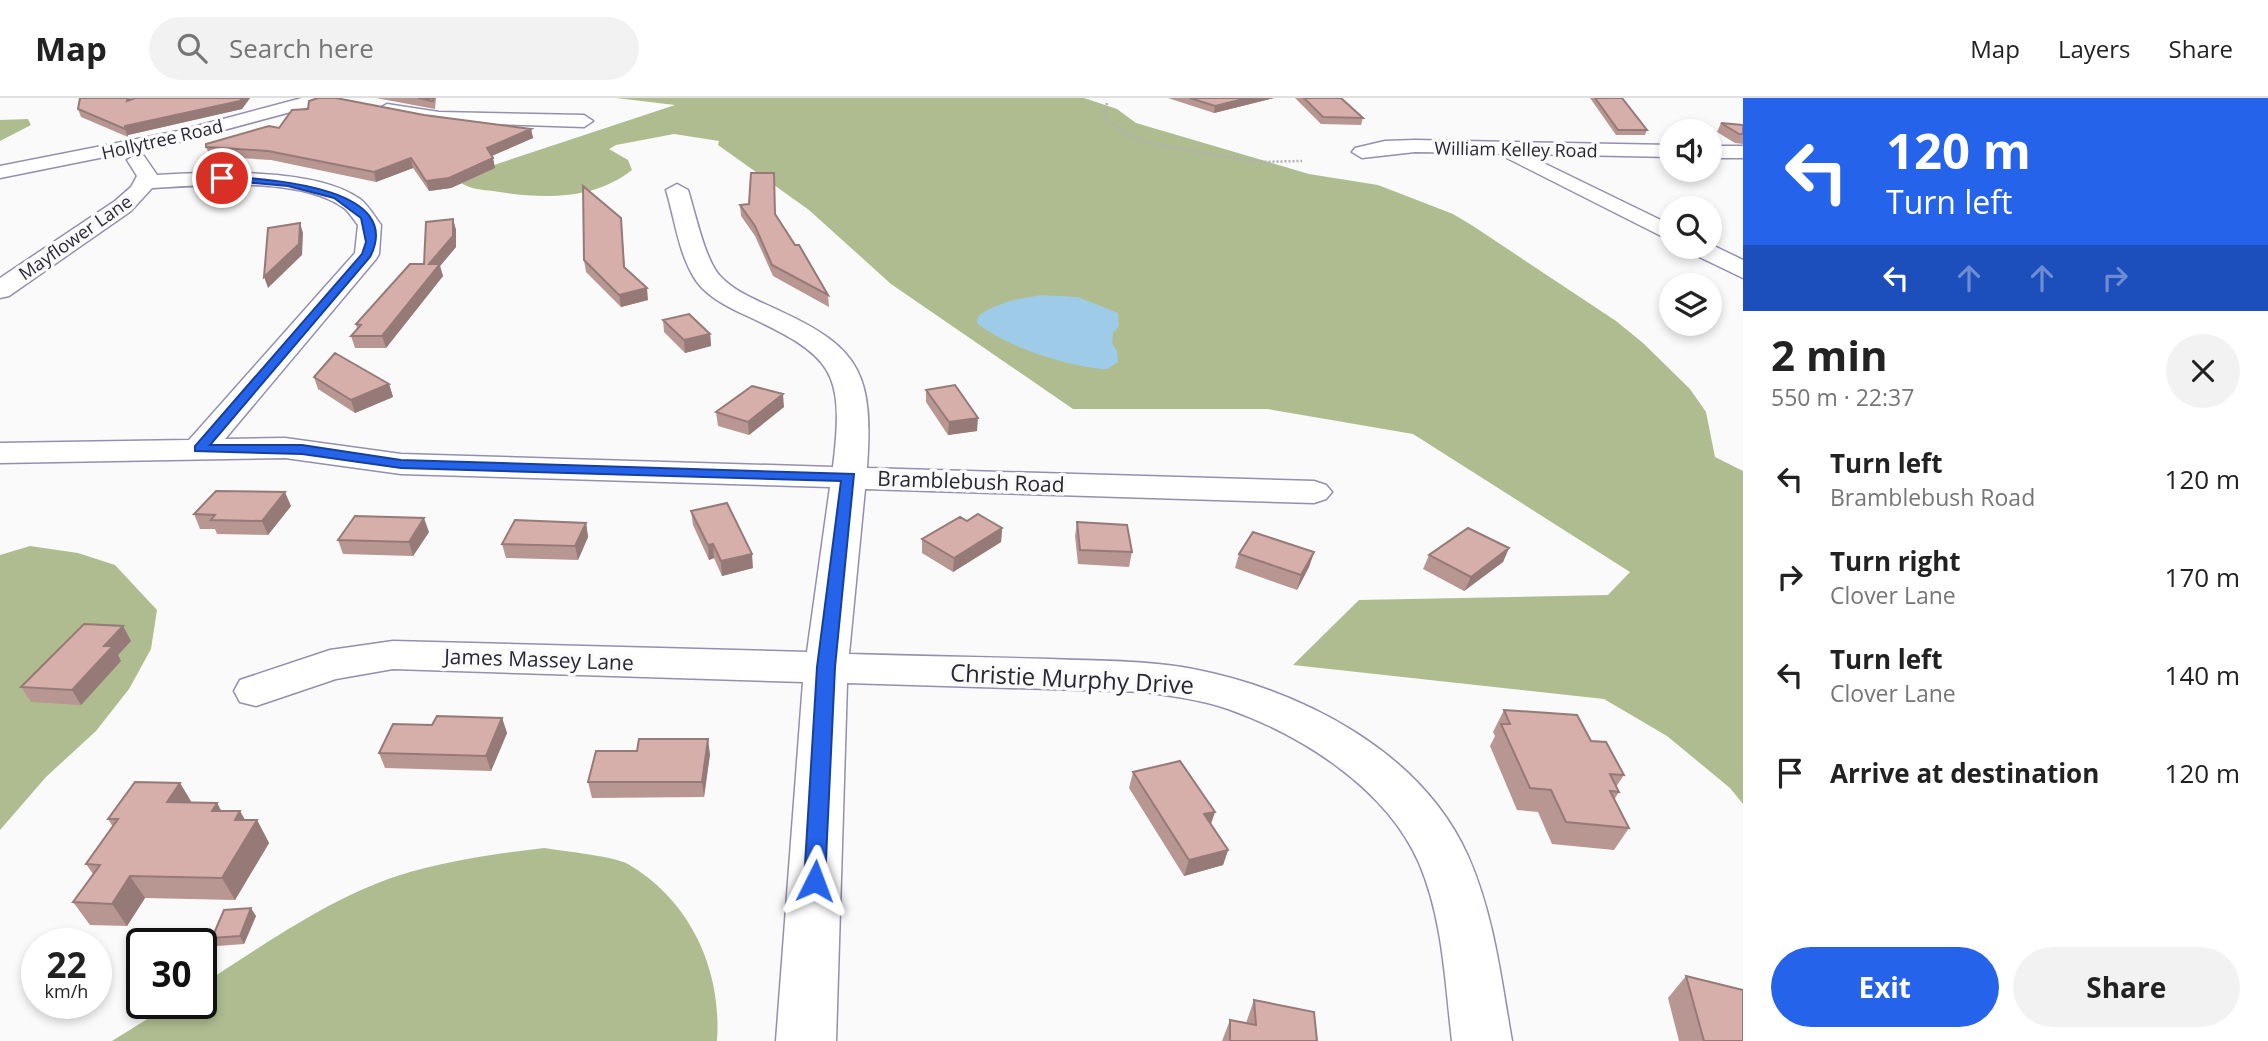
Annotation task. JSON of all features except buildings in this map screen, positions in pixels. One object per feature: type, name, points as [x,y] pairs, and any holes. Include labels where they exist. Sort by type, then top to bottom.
[{"type":"street","name":"Hollytree Road","points":[[0,172],[125,148],[322,98]]},
{"type":"street","points":[[372,106],[439,117],[584,121]]},
{"type":"street","name":"William Kelley Road","points":[[1362,152],[1396,146],[1659,151]]},
{"type":"street","name":"Mayflower Lane","points":[[0,290],[117,210],[146,182],[143,167],[125,148]]},
{"type":"street","points":[[1503,150],[1659,228]]},
{"type":"street","points":[[1722,152],[1743,152]]},
{"type":"street","points":[[146,182],[240,179],[302,186],[346,200],[361,211],[370,230],[371,242],[366,254],[200,449]]},
{"type":"street","points":[[677,190],[700,264],[708,279],[733,299],[815,340],[841,366],[853,397],[849,477],[826,667],[806,1041]]},
{"type":"street","points":[[1721,259],[1743,270]]},
{"type":"street","name":"Bramblebush Road","points":[[0,453],[285,448],[401,464],[1314,492]]},
{"type":"street","name":"James Massey Lane","points":[[256,691],[330,665],[393,655],[826,667]]},
{"type":"street","name":"Christie Murphy Drive","points":[[826,667],[1174,680],[1252,699],[1317,730],[1384,781],[1412,813],[1446,865],[1460,904],[1482,1041]]},
{"type":"path","points":[[1107,103],[1104,117],[1128,135],[1146,142],[1255,162],[1301,160]]},
{"type":"green space","points":[[616,98],[1084,98],[1117,109],[1136,123],[1309,174],[1378,185],[1453,214],[1473,226],[1616,321],[1643,343],[1690,389],[1706,412],[1715,457],[1743,471],[1743,804],[1730,788],[1667,736],[1604,699],[1293,665],[1359,600],[1608,595],[1630,572],[1413,434],[1267,409],[1073,409],[891,284],[809,210],[718,145],[719,141],[674,134],[616,145],[609,149],[628,160],[632,170],[600,187],[566,195],[529,195],[477,189],[461,183],[485,168],[675,105]]},
{"type":"green space","points":[[28,119],[31,125],[0,141],[0,120]]},
{"type":"green space","points":[[30,546],[78,553],[115,565],[157,610],[151,649],[129,689],[96,731],[46,777],[0,830],[0,555]]},
{"type":"green space","points":[[544,848],[621,861],[650,879],[669,897],[685,918],[708,964],[714,989],[717,1041],[112,1041],[147,1019],[217,1019],[217,975],[296,924],[345,898],[397,876],[488,856]]},
{"type":"water","points":[[1042,295],[1078,297],[1118,313],[1119,326],[1113,333],[1112,343],[1117,351],[1118,362],[1107,369],[1076,365],[1004,340],[977,323],[978,316],[1001,304]]},
{"type":"route","points":[[222,178],[288,183],[337,196],[354,205],[366,217],[371,242],[366,254],[200,449],[285,448],[401,464],[849,477],[839,578],[826,667],[815,881]]}]
